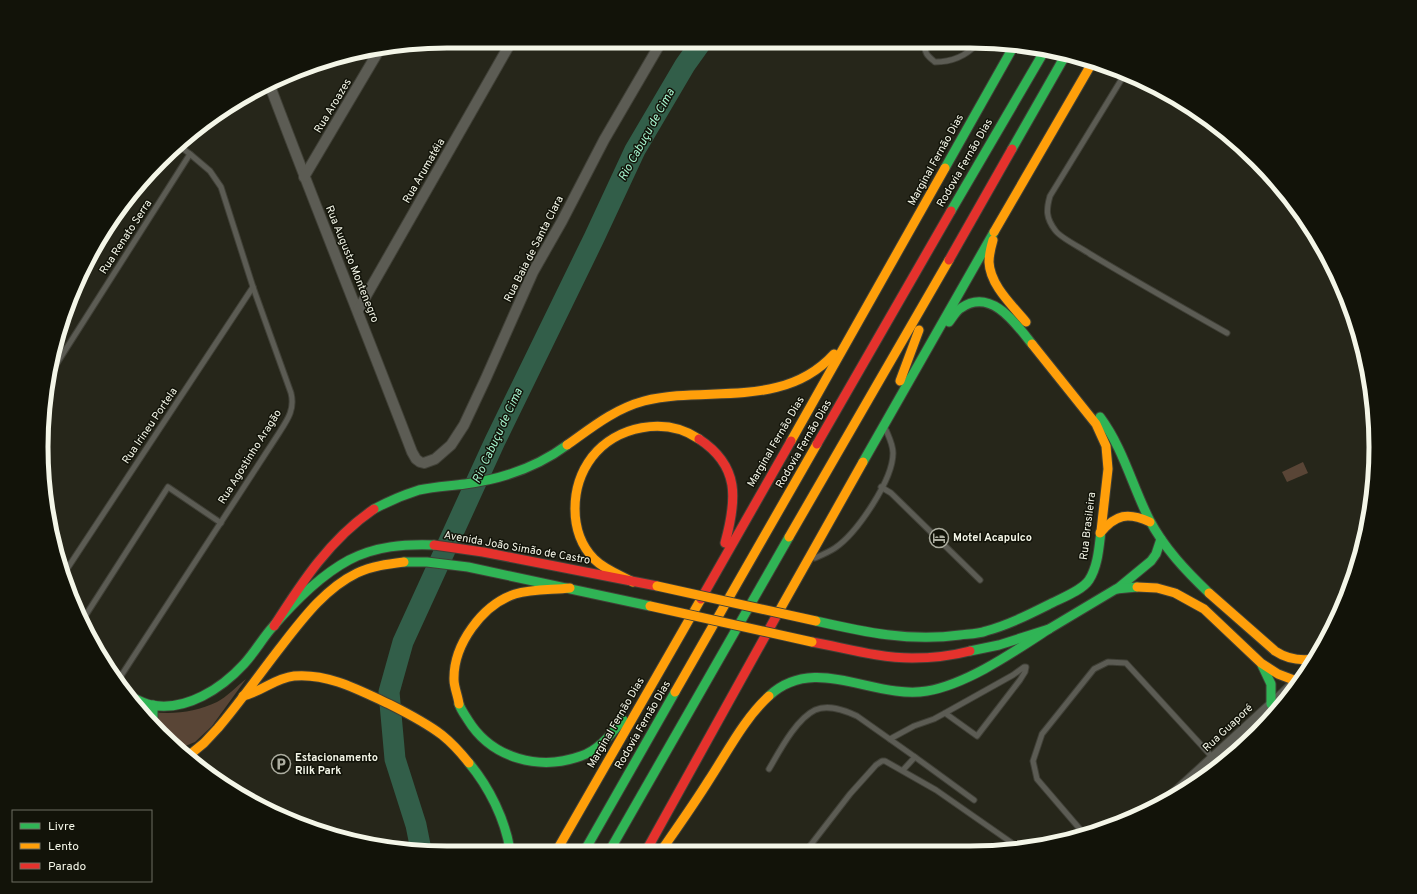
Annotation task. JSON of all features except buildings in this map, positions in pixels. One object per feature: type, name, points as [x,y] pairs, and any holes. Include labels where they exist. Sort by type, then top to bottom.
[{"type":"main road","name":"Marginal Fernão Dias","points":[[558,846],[847,343],[1012,50]]},
{"type":"main road","points":[[1030,76],[1035,53]]},
{"type":"main road","name":"Rodovia Fernão Dias","points":[[587,846],[931,245],[1042,55]]},
{"type":"main road","points":[[612,846],[1063,60]]},
{"type":"main road","points":[[649,846],[883,425],[1090,67]]},
{"type":"main road","points":[[996,228],[989,262],[992,274],[1012,304],[1107,426],[1124,457],[1150,522],[1161,539],[1178,562],[1204,588],[1271,648],[1283,656],[1297,660],[1308,659]]},
{"type":"main road","points":[[883,425],[939,277]]},
{"type":"main road","name":"Rua Brasileira","points":[[816,621],[867,634],[904,638],[945,638],[985,631],[1031,613],[1081,588],[1088,582],[1093,573],[1098,552],[1108,469],[1104,440],[1096,424],[1012,319],[1004,311],[991,304],[977,302],[970,303],[961,308],[956,312],[932,342]]},
{"type":"main road","points":[[274,626],[296,590],[327,550],[350,528],[376,508],[391,499],[423,490],[475,483],[512,475],[537,465],[610,415],[644,401],[670,397],[763,390],[789,384],[807,377],[820,368],[847,343]]},
{"type":"main road","points":[[633,582],[602,565],[590,555],[576,528],[574,510],[576,490],[583,470],[589,460],[600,447],[612,438],[635,428],[653,425],[677,428],[689,432],[717,452],[731,479],[733,497],[730,524],[720,564]]},
{"type":"main road","points":[[1100,533],[1105,525],[1122,516],[1137,516],[1150,522]]},
{"type":"main road","points":[[664,846],[708,782],[733,741],[750,718],[766,698],[786,683],[802,678],[819,676],[899,692],[915,692],[937,688],[961,679],[1004,658],[1116,589],[1151,561],[1156,554],[1161,539]]},
{"type":"main road","name":"Avenida João Simão de Castro","points":[[139,700],[153,705],[179,703],[197,699],[215,688],[248,660],[274,626],[314,586],[336,568],[350,559],[367,552],[389,546],[427,544],[475,550],[657,586],[816,621]]},
{"type":"main road","points":[[192,754],[199,749],[216,732],[314,606],[344,580],[370,568],[390,563],[421,562],[465,566],[812,642],[875,654],[911,658],[949,656],[999,645],[1049,629]]},
{"type":"main road","points":[[1116,589],[1137,587],[1157,588],[1175,593],[1204,609],[1261,663],[1278,674],[1294,680]]},
{"type":"main road","points":[[570,588],[527,592],[512,596],[495,604],[478,618],[466,633],[458,651],[454,671],[455,689],[461,708],[468,722],[478,734],[493,747],[512,757],[529,762],[546,763],[566,760],[582,756],[604,741],[646,695]]},
{"type":"main road","points":[[1261,663],[1270,678],[1272,685],[1271,704]]},
{"type":"main road","points":[[243,696],[256,692],[277,679],[293,676],[310,676],[333,679],[417,718],[447,739],[464,755],[476,770],[498,810],[509,846]]},
{"type":"main road","points":[[153,705],[153,716]]},
{"type":"street","name":"Rua Arumatéia","points":[[358,310],[508,48]]},
{"type":"street","name":"Rua Baia de Santa Clara","points":[[412,452],[416,459],[420,462],[424,463],[435,459],[451,445],[462,429],[533,272],[562,221],[604,140],[658,48]]},
{"type":"street","name":"Rua Aroazes","points":[[304,178],[377,55]]},
{"type":"street","name":"Rua Augusto Montenegro","points":[[271,89],[304,178],[358,310],[412,452]]},
{"type":"street","name":"Rua Guaporé","points":[[1187,782],[1284,693]]},
{"type":"lane","points":[[925,48],[927,56],[934,62],[946,62],[962,57],[973,48]]},
{"type":"lane","points":[[1122,78],[1050,196],[1047,207],[1047,217],[1055,232],[1112,267],[1227,333]]},
{"type":"lane","name":"Rua Agostinho Aragão","points":[[120,677],[279,433],[292,409],[293,402],[291,392],[253,287],[221,187],[210,171],[183,148]]},
{"type":"lane","name":"Rua Renato Serra","points":[[58,362],[190,154]]},
{"type":"lane","name":"Rua Irineu Portela","points":[[67,569],[253,287]]},
{"type":"lane","points":[[808,562],[835,548],[855,530],[871,507],[889,470],[893,454],[891,442],[883,425]]},
{"type":"lane","points":[[85,616],[168,487],[221,522]]},
{"type":"lane","points":[[881,487],[891,493],[980,580]]},
{"type":"lane","points":[[1080,830],[1036,780],[1034,761],[1042,734],[1094,669],[1108,662],[1126,662],[1214,758]]},
{"type":"lane","points":[[890,739],[914,726],[934,719],[1013,675],[1022,667],[1026,667],[1020,680],[976,736],[945,713]]},
{"type":"lane","points":[[769,769],[778,752],[804,717],[815,710],[829,708],[857,716],[974,800]]},
{"type":"lane","points":[[902,770],[914,757]]},
{"type":"lane","points":[[810,846],[850,794],[876,765],[882,761],[886,761],[936,790],[1013,844]]},
{"type":"shaded area","points":[[1303,462],[1308,473],[1287,482],[1282,472]]},
{"type":"shaded area","points":[[246,679],[212,726],[195,742],[184,747],[148,711],[157,713],[177,713],[198,709],[221,700]]},
{"type":"waterway","name":"Rio Cabuçu de Cima","points":[[420,845],[416,825],[395,759],[389,692],[403,642],[495,441],[594,238],[635,150],[685,65],[697,48]]},
{"type":"traffic: fast","points":[[945,168],[1012,50]]},
{"type":"traffic: fast","points":[[951,211],[1042,55]]},
{"type":"traffic: fast","points":[[1012,149],[1063,60]]},
{"type":"traffic: fast","points":[[863,462],[994,232]]},
{"type":"traffic: fast","points":[[949,322],[961,308],[972,303],[982,302],[992,305],[1002,311],[1010,318],[1032,344]]},
{"type":"traffic: fast","points":[[1100,417],[1115,441],[1149,519],[1161,540],[1176,559],[1209,593]]},
{"type":"traffic: fast","points":[[374,509],[396,498],[419,490],[479,482],[506,476],[543,460],[567,445]]},
{"type":"traffic: fast","points":[[816,621],[852,629],[905,637],[941,637],[983,632],[994,629],[1018,620],[1076,591],[1086,584],[1092,575],[1096,563],[1101,531]]},
{"type":"traffic: fast","points":[[612,846],[789,537]]},
{"type":"traffic: fast","points":[[1117,589],[1151,561],[1156,554],[1161,539]]},
{"type":"traffic: fast","points":[[139,700],[151,705],[177,705],[202,696],[225,682],[248,660],[287,610],[317,582],[349,560],[359,555],[390,547],[434,545]]},
{"type":"traffic: fast","points":[[404,562],[427,562],[468,567],[650,606]]},
{"type":"traffic: fast","points":[[970,651],[999,645],[1049,629],[1116,589],[1137,587]]},
{"type":"traffic: fast","points":[[769,696],[787,684],[806,678],[825,678],[886,690],[907,692],[927,691],[959,681],[991,666],[1049,629]]},
{"type":"traffic: fast","points":[[1262,665],[1271,684],[1271,704]]},
{"type":"traffic: fast","points":[[587,846],[675,692]]},
{"type":"traffic: fast","points":[[459,704],[468,720],[478,733],[490,744],[503,752],[518,758],[534,761],[549,762],[581,756],[599,746],[623,720]]},
{"type":"traffic: fast","points":[[153,705],[153,716]]},
{"type":"traffic: fast","points":[[469,763],[483,782],[495,804],[508,838],[509,846]]},
{"type":"traffic: slow","points":[[994,232],[1090,67]]},
{"type":"traffic: slow","points":[[791,441],[945,168]]},
{"type":"traffic: slow","points":[[993,240],[989,262],[993,279],[1008,302],[1026,322]]},
{"type":"traffic: slow","points":[[789,537],[949,260]]},
{"type":"traffic: slow","points":[[900,381],[919,330]]},
{"type":"traffic: slow","points":[[1032,344],[1096,424],[1106,446],[1108,469],[1101,531]]},
{"type":"traffic: slow","points":[[567,445],[603,420],[633,404],[668,397],[768,389],[792,383],[814,371],[834,354]]},
{"type":"traffic: slow","points":[[633,582],[598,563],[586,548],[576,523],[575,509],[579,481],[592,457],[602,446],[627,432],[657,426],[686,432],[699,439]]},
{"type":"traffic: slow","points":[[675,692],[817,444]]},
{"type":"traffic: slow","points":[[778,613],[863,462]]},
{"type":"traffic: slow","points":[[1100,533],[1111,522],[1123,517],[1135,517],[1150,522]]},
{"type":"traffic: slow","points":[[191,753],[218,728],[316,604],[335,587],[357,573],[380,566],[404,562]]},
{"type":"traffic: slow","points":[[657,586],[816,621]]},
{"type":"traffic: slow","points":[[1137,587],[1157,588],[1175,593],[1204,609],[1261,663],[1278,674],[1294,680]]},
{"type":"traffic: slow","points":[[459,704],[454,683],[458,653],[464,640],[481,617],[491,607],[503,599],[515,594],[535,590],[570,588]]},
{"type":"traffic: slow","points":[[1209,593],[1275,651],[1294,659],[1308,660]]},
{"type":"traffic: slow","points":[[559,846],[701,599]]},
{"type":"traffic: slow","points":[[650,606],[812,642]]},
{"type":"traffic: slow","points":[[243,696],[287,677],[307,676],[331,680],[366,693],[423,722],[446,738],[469,763]]},
{"type":"traffic: slow","points":[[664,846],[744,725],[769,696]]},
{"type":"traffic: jam","points":[[949,260],[1012,149]]},
{"type":"traffic: jam","points":[[817,444],[951,211]]},
{"type":"traffic: jam","points":[[699,439],[712,449],[722,460],[732,485],[732,512],[725,543]]},
{"type":"traffic: jam","points":[[701,599],[791,441]]},
{"type":"traffic: jam","points":[[274,626],[295,593],[318,562],[344,534],[374,509]]},
{"type":"traffic: jam","points":[[434,545],[483,552],[657,586]]},
{"type":"traffic: jam","points":[[649,846],[778,613]]},
{"type":"traffic: jam","points":[[812,642],[875,655],[900,658],[934,657],[970,651]]},
{"type":"place","name":"Motel Acapulco","points":[[939,538]]},
{"type":"place","name":"Estacionamento Rilk Park","points":[[281,764]]}]
